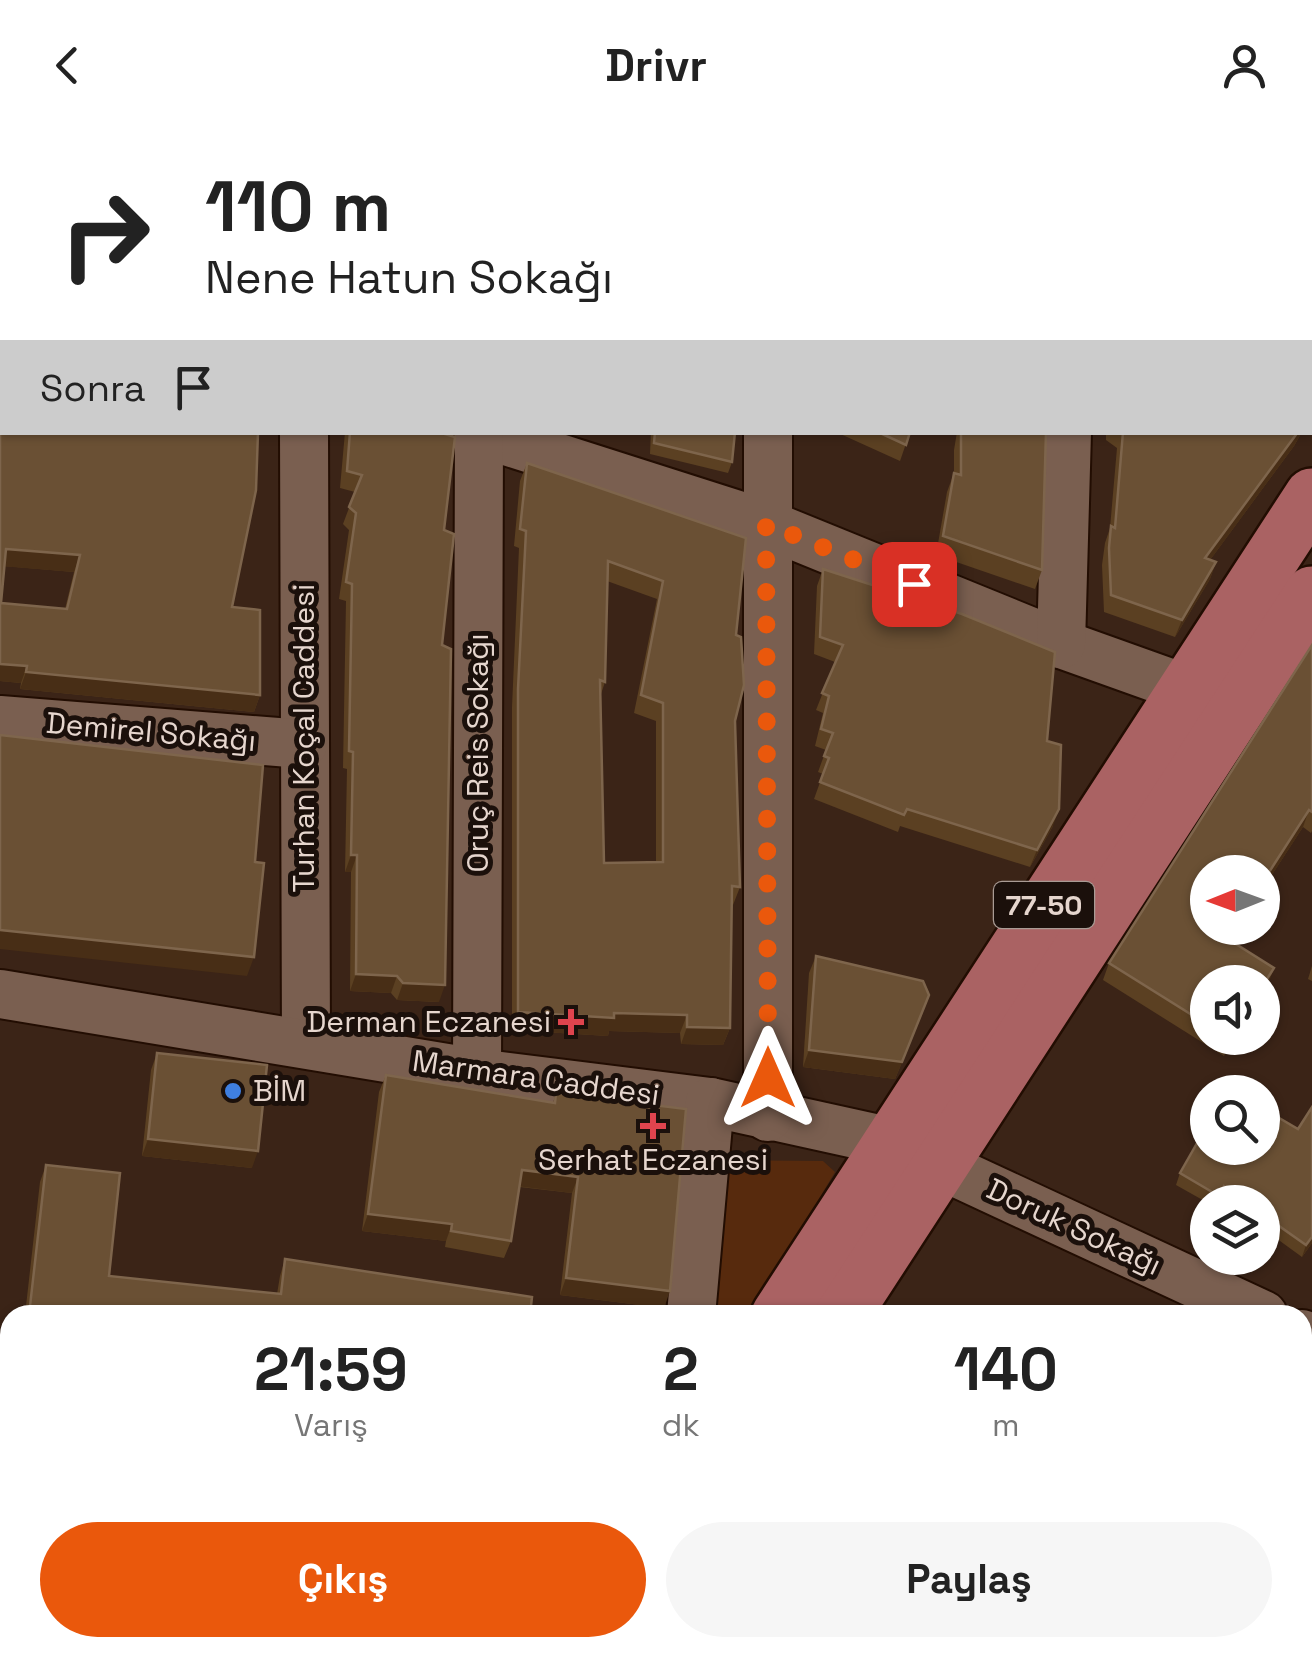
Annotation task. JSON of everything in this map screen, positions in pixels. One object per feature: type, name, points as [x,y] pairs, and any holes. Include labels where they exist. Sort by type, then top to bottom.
[{"type":"main road","name":"77-50","points":[[785,1305],[1312,496]]},
{"type":"main road","name":"77-50","points":[[849,1305],[1312,594]]},
{"type":"main road","points":[[892,1142],[940,1164]]},
{"type":"street","name":"Turhan Koçal Caddesi","points":[[304,435],[306,1044]]},
{"type":"street","name":"Oruç Reis Sokağı","points":[[477,1073],[479,435]]},
{"type":"street","points":[[485,435],[766,524],[1061,644],[1184,688]]},
{"type":"street","points":[[768,435],[768,1117]]},
{"type":"street","points":[[1061,644],[1067,435]]},
{"type":"street","name":"Demirel Sokağı","points":[[0,720],[303,744]]},
{"type":"street","name":"Marmara Caddesi","points":[[0,994],[477,1073],[710,1102],[892,1142]]},
{"type":"street","points":[[692,1305],[710,1102]]},
{"type":"street","name":"Doruk Sokağı","points":[[940,1164],[1241,1305]]},
{"type":"shaded area","points":[[725,1160],[823,1161],[835,1172],[756,1305],[707,1305]]},
{"type":"building","points":[[0,435],[258,435],[256,490],[232,607],[260,610],[260,695],[26,672],[27,666],[0,664]],"holes":[[[6,549],[80,555],[67,609],[1,603]]]},
{"type":"building","points":[[350,435],[455,437],[444,530],[454,534],[442,645],[451,649],[445,985],[403,983],[397,976],[356,974],[357,855],[351,855],[353,752],[349,751],[352,584],[346,582],[356,513],[349,507],[362,475],[347,471]]},
{"type":"building","points":[[655,435],[735,435],[732,462],[654,443]]},
{"type":"building","points":[[884,435],[909,435],[906,445]]},
{"type":"building","points":[[961,435],[1046,435],[1042,570],[943,536],[954,473],[961,475]]},
{"type":"building","points":[[1123,435],[1296,435],[1205,558],[1216,562],[1182,620],[1111,595],[1109,548],[1111,526],[1115,528]]},
{"type":"building","points":[[527,463],[746,538],[736,635],[741,637],[744,685],[735,721],[740,887],[732,886],[730,1028],[687,1027],[687,1015],[614,1013],[614,1018],[518,1012],[518,689],[526,531],[520,529]],"holes":[[[608,561],[663,581],[641,695],[663,703],[663,862],[604,863],[600,680],[605,682]]]},
{"type":"building","points":[[823,569],[962,614],[1055,652],[1047,741],[1061,745],[1059,809],[1037,850],[907,809],[904,815],[820,782],[833,733],[821,729],[829,696],[822,693],[843,645],[820,637]]},
{"type":"building","points":[[1312,645],[1312,812],[1309,810],[1280,855],[1190,855],[1190,945],[1238,945],[1269,965],[1190,965],[1190,1014],[1109,963]]},
{"type":"building","points":[[0,735],[263,765],[255,862],[264,863],[254,957],[0,930]]},
{"type":"building","points":[[816,956],[923,981],[929,995],[902,1062],[809,1050]]},
{"type":"building","points":[[157,1053],[267,1065],[258,1151],[148,1139]]},
{"type":"building","points":[[386,1075],[555,1103],[556,1093],[686,1109],[670,1291],[566,1278],[578,1177],[522,1170],[511,1241],[451,1231],[452,1224],[368,1214]]},
{"type":"building","points":[[1312,1107],[1312,1237],[1306,1245],[1280,1227],[1280,1185],[1200,1185],[1180,1173],[1190,1156],[1190,1165],[1280,1165],[1280,1118],[1298,1129]]},
{"type":"building","points":[[46,1165],[120,1173],[109,1276],[281,1294],[285,1259],[532,1297],[531,1305],[30,1305]]},
{"type":"place","name":"Derman Eczanesi","points":[[571,1022]]},
{"type":"place","name":"BİM","points":[[233,1091]]},
{"type":"place","name":"Serhat Eczanesi","points":[[653,1126]]},
{"type":"route","points":[[768,1078],[766,524],[914,584]]}]
